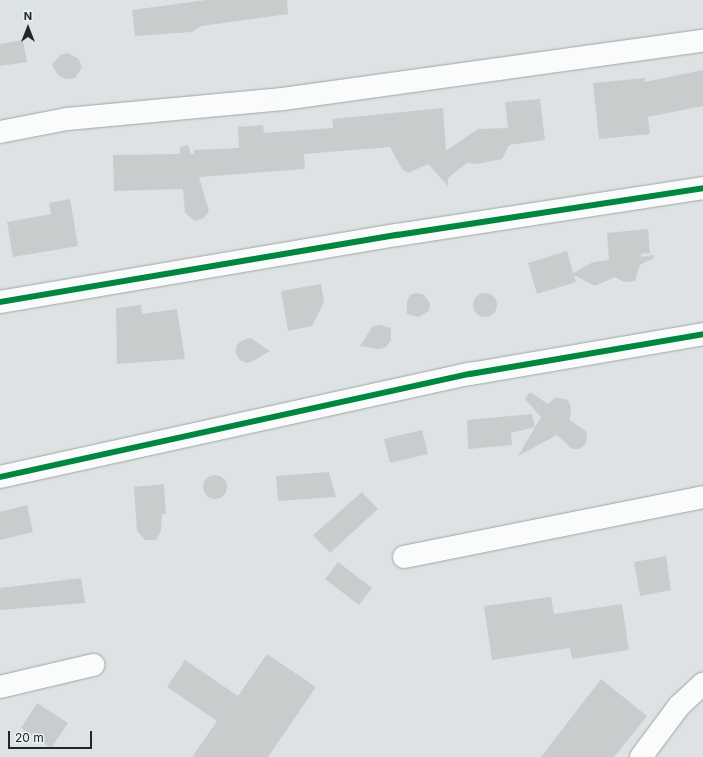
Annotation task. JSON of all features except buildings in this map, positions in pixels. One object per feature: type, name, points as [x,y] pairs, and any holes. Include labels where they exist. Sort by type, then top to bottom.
[{"type":"street","points":[[0,132],[67,119],[284,99],[703,41]]},
{"type":"street","points":[[0,302],[397,235],[703,188]]},
{"type":"street","points":[[0,477],[470,374],[703,334]]},
{"type":"street","points":[[404,557],[703,497]]},
{"type":"street","points":[[0,687],[93,665]]},
{"type":"street","points":[[640,757],[679,706],[703,684]]},
{"type":"cycle path","points":[[0,302],[397,235],[703,188]]},
{"type":"cycle path","points":[[0,477],[470,374],[703,334]]}]
